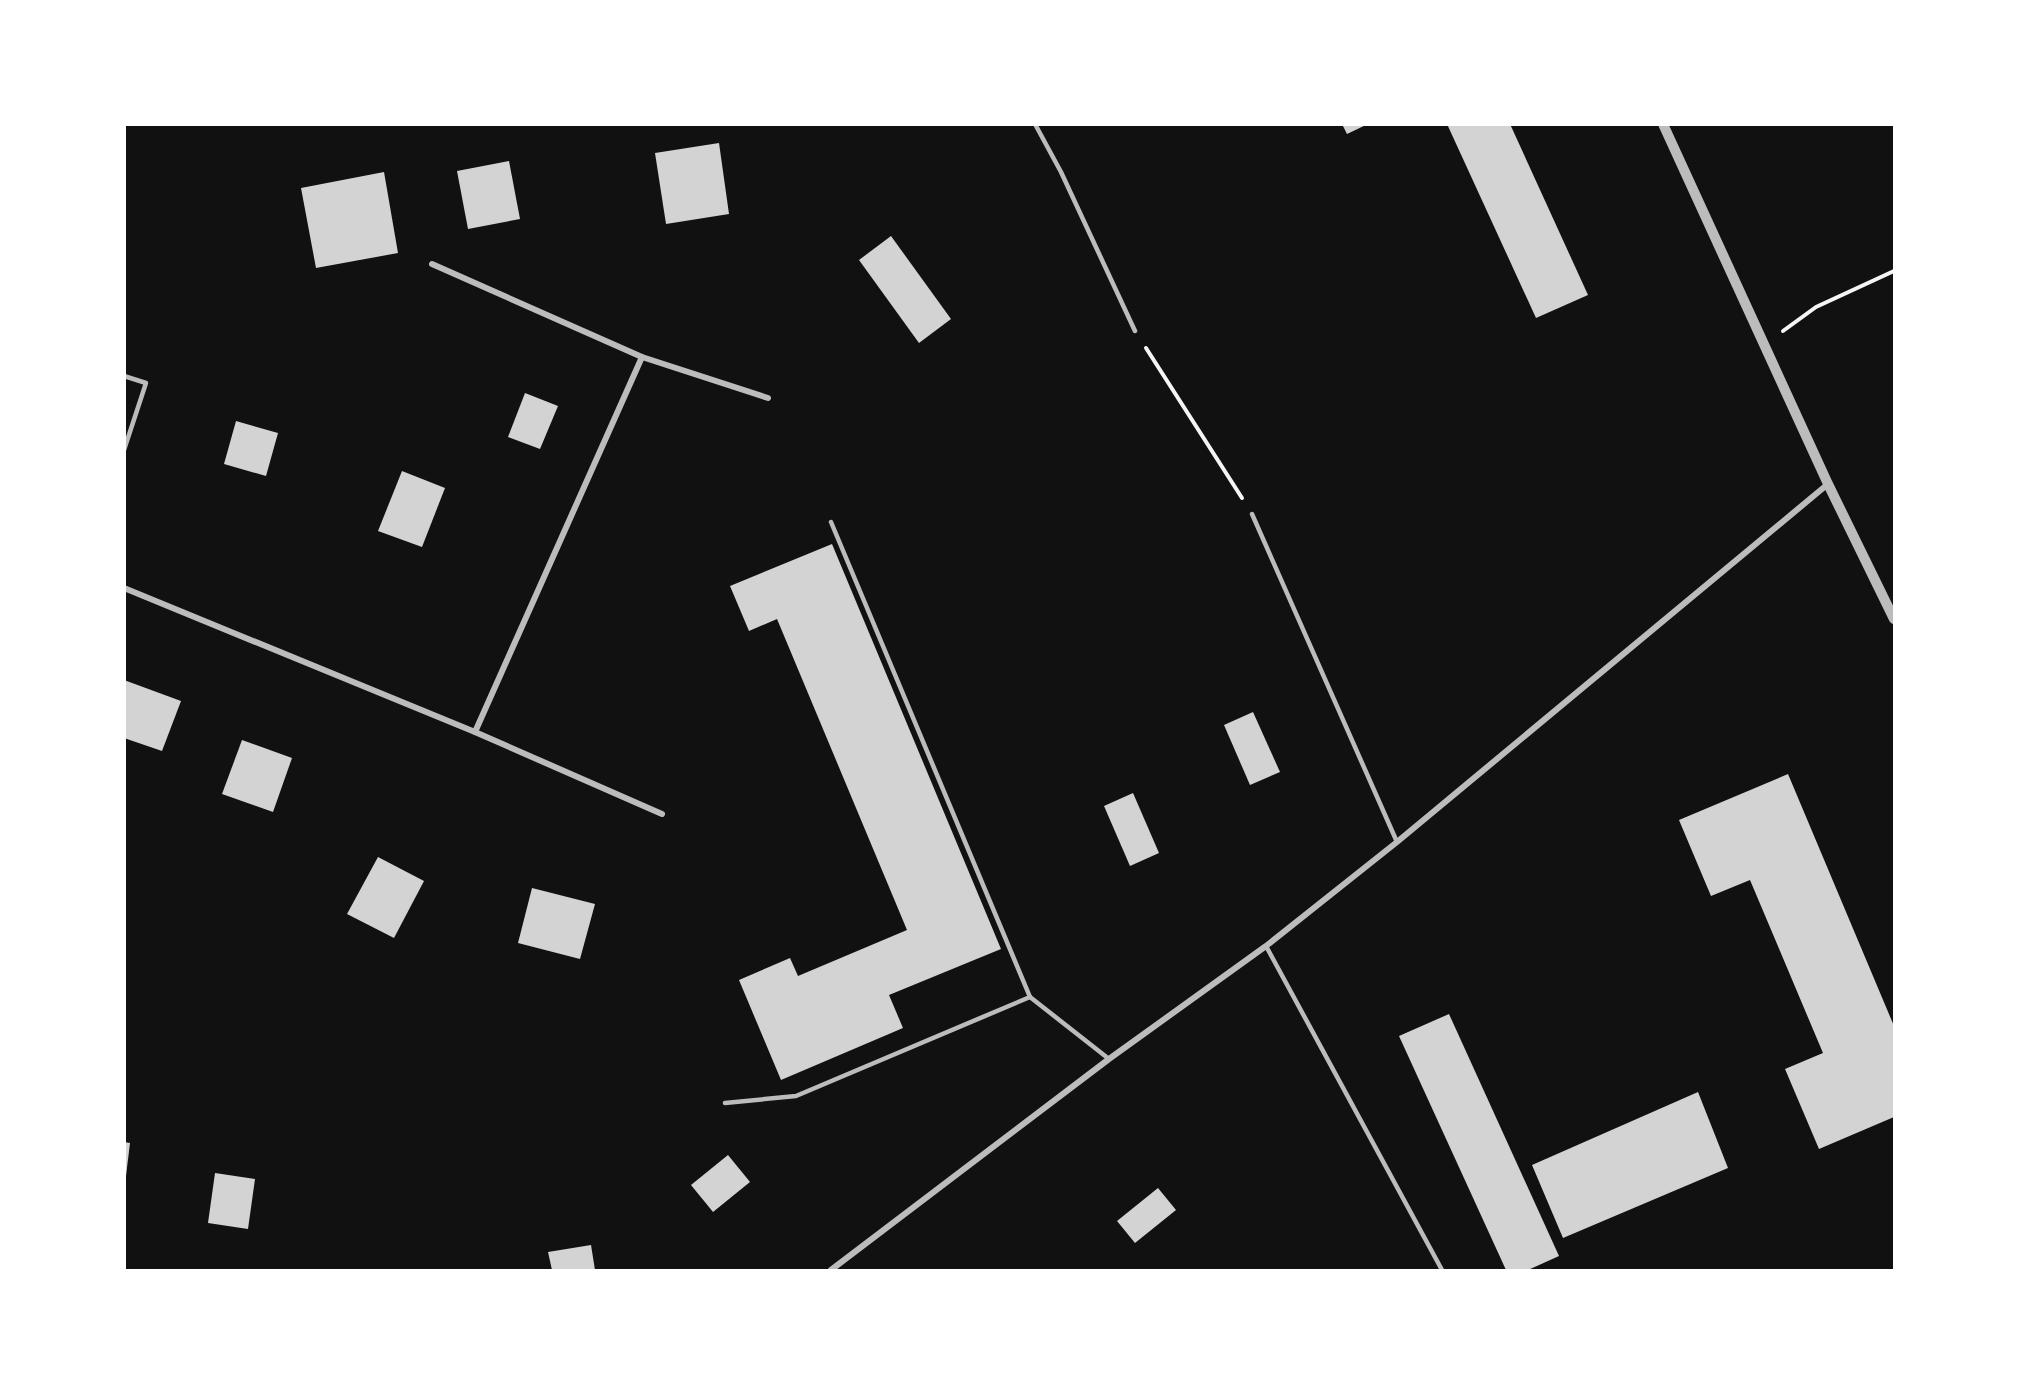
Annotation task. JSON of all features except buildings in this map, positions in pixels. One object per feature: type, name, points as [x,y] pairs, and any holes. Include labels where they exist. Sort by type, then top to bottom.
[{"type":"street","points":[[1663,124],[1763,346],[1894,619]]},
{"type":"street","points":[[432,264],[642,357],[768,398]]},
{"type":"street","points":[[475,732],[642,357]]},
{"type":"street","points":[[831,1270],[1109,1059],[1266,946],[1397,842],[1828,484]]},
{"type":"street","points":[[124,588],[475,732],[662,814]]},
{"type":"lane","points":[[1035,124],[1061,172],[1135,331]]},
{"type":"lane","points":[[124,376],[146,383],[124,450]]},
{"type":"lane","points":[[1252,514],[1397,842]]},
{"type":"lane","points":[[831,522],[1030,997],[1109,1059]]},
{"type":"lane","points":[[1266,946],[1442,1270]]},
{"type":"lane","points":[[725,1103],[796,1096],[1030,997]]},
{"type":"path","points":[[1763,346],[1816,307],[1894,271]]},
{"type":"path","points":[[1135,331],[1252,514]]}]
